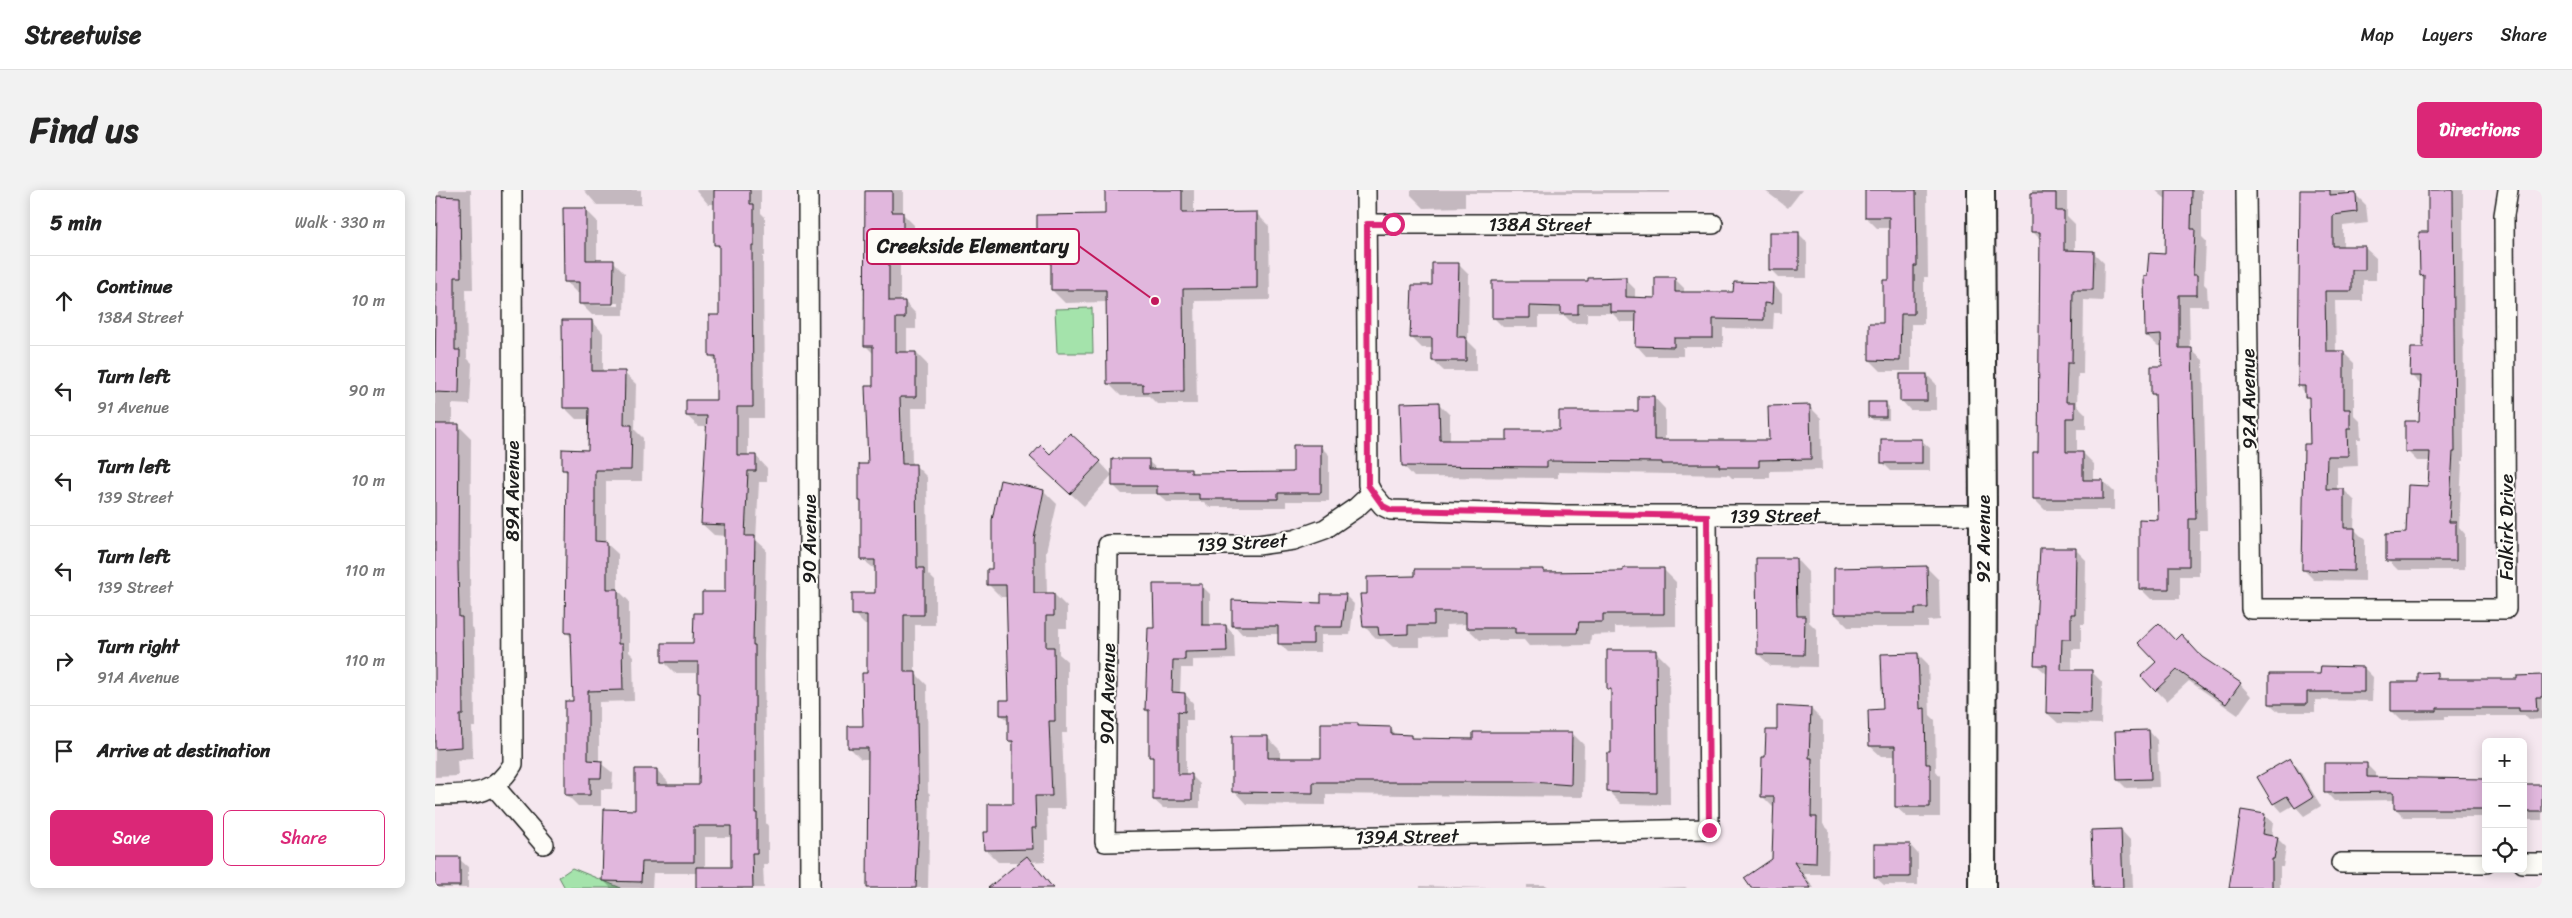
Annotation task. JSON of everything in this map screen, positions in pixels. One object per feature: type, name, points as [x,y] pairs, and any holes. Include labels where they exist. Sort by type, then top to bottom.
[{"type":"main road","name":"92 Avenue","points":[[1981,190],[1983,514],[1982,888]]},
{"type":"street","name":"89A Avenue","points":[[495,786],[505,777],[513,764],[512,190]]},
{"type":"street","name":"90 Avenue","points":[[808,190],[810,888]]},
{"type":"street","points":[[1366,190],[1368,485],[1372,493]]},
{"type":"street","name":"92A Avenue","points":[[2246,190],[2251,609]]},
{"type":"street","name":"Falkirk Drive","points":[[2251,609],[2506,610],[2504,214],[2507,190]]},
{"type":"street","name":"138A Street","points":[[1367,224],[1713,224]]},
{"type":"street","name":"139 Street","points":[[1109,546],[1257,545],[1294,540],[1325,530],[1357,507],[1372,493],[1383,506],[1391,510],[1707,516],[1983,514]]},
{"type":"street","name":"139A Street","points":[[1105,842],[1709,830],[1707,516]]},
{"type":"street","name":"90A Avenue","points":[[1105,842],[1109,546]]},
{"type":"street","points":[[435,795],[481,793],[495,786],[544,844]]},
{"type":"street","points":[[2341,863],[2482,863]]},
{"type":"street","points":[[2527,863],[2542,863]]},
{"type":"green space","points":[[1092,308],[1093,353],[1057,353],[1055,309]]},
{"type":"green space","points":[[572,868],[621,888],[565,888],[559,877]]},
{"type":"building","points":[[714,190],[750,190],[750,204],[754,204],[754,245],[752,245],[753,407],[737,407],[737,455],[756,455],[756,471],[748,471],[745,536],[755,536],[753,645],[755,645],[755,813],[757,813],[757,853],[752,853],[753,888],[696,888],[696,867],[731,867],[731,826],[694,826],[694,862],[642,862],[641,882],[602,881],[604,809],[635,810],[635,769],[657,769],[657,785],[699,785],[700,693],[698,693],[698,662],[662,662],[662,643],[693,643],[694,613],[702,613],[702,592],[725,592],[725,525],[701,524],[707,416],[686,416],[686,400],[716,400],[716,356],[709,356],[709,315],[719,315],[719,245],[714,245]]},
{"type":"building","points":[[1105,190],[1182,190],[1182,213],[1257,212],[1257,288],[1183,289],[1184,391],[1143,392],[1143,384],[1107,384],[1106,290],[1051,290],[1051,252],[1037,253],[1037,215],[1105,214]]},
{"type":"building","points":[[1865,190],[1916,190],[1917,266],[1914,266],[1914,314],[1901,314],[1900,361],[1869,360],[1869,323],[1883,323],[1883,280],[1889,280],[1889,217],[1865,217]]},
{"type":"building","points":[[2166,190],[2192,190],[2191,229],[2195,229],[2193,275],[2197,275],[2197,295],[2179,295],[2179,348],[2192,348],[2196,519],[2189,519],[2189,566],[2169,566],[2169,589],[2139,589],[2139,519],[2158,520],[2155,394],[2151,394],[2151,366],[2162,366],[2161,335],[2145,336],[2144,276],[2147,276],[2149,253],[2165,254]]},
{"type":"building","points":[[2300,190],[2330,190],[2330,195],[2356,193],[2357,212],[2333,215],[2333,246],[2365,246],[2365,270],[2352,270],[2352,291],[2325,291],[2326,351],[2344,351],[2344,409],[2350,409],[2350,429],[2347,429],[2348,456],[2327,456],[2326,489],[2344,489],[2344,528],[2355,528],[2354,571],[2302,570],[2304,444],[2310,444],[2309,397],[2305,397],[2305,386],[2298,386]]},
{"type":"building","points":[[2428,190],[2453,190],[2455,452],[2453,452],[2449,522],[2456,522],[2456,561],[2386,561],[2386,534],[2406,533],[2408,485],[2428,486],[2430,452],[2405,452],[2405,421],[2419,421],[2421,376],[2410,376],[2411,348],[2423,348],[2424,275],[2420,276],[2419,232],[2428,232]]},
{"type":"building","points":[[865,191],[892,191],[892,212],[903,212],[903,237],[889,237],[889,301],[905,301],[905,318],[896,318],[896,352],[916,352],[916,397],[900,397],[902,464],[916,464],[917,568],[924,568],[924,615],[904,615],[904,672],[916,672],[919,820],[916,888],[867,888],[868,748],[848,748],[848,726],[863,726],[862,673],[867,673],[867,615],[852,615],[852,593],[875,593],[875,560],[861,560],[861,501],[859,501],[859,464],[868,464],[865,386],[873,386],[873,346],[864,346]]},
{"type":"building","points":[[2031,193],[2056,193],[2056,211],[2064,211],[2064,250],[2094,251],[2093,290],[2073,290],[2072,363],[2067,363],[2066,402],[2075,402],[2075,418],[2066,418],[2066,452],[2083,452],[2083,480],[2103,480],[2103,499],[2033,499],[2033,452],[2038,452],[2040,232],[2031,232]]},
{"type":"building","points":[[437,196],[460,197],[461,277],[455,277],[455,350],[460,350],[459,393],[435,392]]},
{"type":"building","points":[[563,208],[586,208],[586,260],[614,260],[613,304],[579,304],[579,282],[564,282]]},
{"type":"building","points":[[1769,232],[1799,232],[1799,270],[1769,270]]},
{"type":"building","points":[[1432,263],[1459,263],[1457,337],[1466,337],[1466,361],[1432,361],[1432,338],[1410,338],[1412,285],[1432,285]]},
{"type":"building","points":[[1626,277],[1626,297],[1655,298],[1655,277],[1675,277],[1675,292],[1733,292],[1734,282],[1773,283],[1772,304],[1764,303],[1764,320],[1713,319],[1713,338],[1674,338],[1674,347],[1635,346],[1636,312],[1610,312],[1610,304],[1578,304],[1578,314],[1561,314],[1561,307],[1530,306],[1530,318],[1492,318],[1492,281],[1588,281],[1588,278]]},
{"type":"building","points":[[562,320],[592,320],[592,371],[625,371],[624,425],[632,425],[631,470],[595,470],[595,541],[607,542],[607,589],[618,589],[618,644],[622,644],[623,690],[588,691],[588,760],[602,761],[601,778],[590,778],[590,795],[565,795],[565,701],[573,701],[571,633],[565,633],[567,470],[562,470],[562,449],[588,450],[589,408],[563,408]]},
{"type":"building","points":[[1900,374],[1927,374],[1927,401],[1900,401]]},
{"type":"building","points":[[1638,396],[1654,396],[1654,440],[1769,440],[1768,406],[1810,405],[1811,459],[1759,460],[1759,467],[1719,467],[1719,464],[1662,464],[1662,462],[1547,461],[1547,467],[1402,466],[1400,403],[1439,402],[1440,440],[1507,440],[1507,430],[1559,430],[1559,411],[1638,411]]},
{"type":"building","points":[[1868,402],[1886,402],[1886,417],[1868,417]]},
{"type":"building","points":[[435,424],[459,424],[458,563],[459,617],[462,617],[463,715],[460,715],[461,747],[435,749]]},
{"type":"building","points":[[1070,433],[1101,461],[1070,494],[1030,457],[1041,445],[1050,454]]},
{"type":"building","points":[[1881,439],[1922,439],[1922,463],[1881,463]]},
{"type":"building","points":[[1293,445],[1321,445],[1321,493],[1278,493],[1278,499],[1199,499],[1199,494],[1157,494],[1157,486],[1112,486],[1112,459],[1149,459],[1149,469],[1191,469],[1191,473],[1293,472]]},
{"type":"building","points":[[1000,480],[1044,490],[1034,539],[1034,593],[1054,593],[1054,616],[1046,616],[1046,647],[1054,647],[1055,721],[1049,721],[1052,796],[1035,796],[1036,828],[1032,828],[1033,849],[984,850],[983,832],[988,832],[988,804],[1013,804],[1013,741],[1008,741],[1008,715],[1000,715],[1000,700],[1009,700],[1006,585],[987,585],[987,569],[992,569],[992,520]]},
{"type":"building","points":[[2040,548],[2076,548],[2075,614],[2071,614],[2071,639],[2062,639],[2061,670],[2092,670],[2091,714],[2046,713],[2047,665],[2034,665]]},
{"type":"building","points":[[1756,558],[1796,558],[1797,616],[1805,616],[1804,655],[1757,654]]},
{"type":"building","points":[[1927,566],[1928,608],[1915,608],[1915,614],[1834,614],[1834,568]]},
{"type":"building","points":[[1623,568],[1664,568],[1664,614],[1603,614],[1603,622],[1579,622],[1577,633],[1515,633],[1515,628],[1466,628],[1466,612],[1434,612],[1434,625],[1408,625],[1408,634],[1379,635],[1378,627],[1363,627],[1360,594],[1367,594],[1367,577],[1415,576],[1415,569],[1544,569],[1544,572],[1623,571]]},
{"type":"building","points":[[1153,584],[1202,584],[1202,625],[1226,625],[1227,651],[1185,652],[1185,660],[1173,660],[1172,692],[1185,693],[1185,712],[1178,711],[1178,774],[1192,774],[1192,800],[1153,800],[1153,757],[1149,757],[1149,710],[1145,710],[1148,628],[1154,628]]},
{"type":"building","points":[[1321,594],[1346,594],[1342,627],[1313,627],[1313,644],[1278,644],[1278,626],[1232,626],[1232,600],[1321,603]]},
{"type":"building","points":[[2159,623],[2175,640],[2181,634],[2202,657],[2241,683],[2226,704],[2177,670],[2155,691],[2141,676],[2156,662],[2138,643]]},
{"type":"building","points":[[1607,650],[1656,650],[1657,793],[1607,792],[1607,753],[1611,753],[1611,689],[1607,689]]},
{"type":"building","points":[[1918,653],[1920,709],[1925,708],[1926,764],[1930,764],[1930,807],[1895,807],[1895,746],[1869,746],[1868,710],[1883,709],[1881,654]]},
{"type":"building","points":[[2321,666],[2364,667],[2364,692],[2307,692],[2307,704],[2269,704],[2269,674],[2320,674]]},
{"type":"building","points":[[2437,672],[2437,679],[2517,679],[2517,676],[2542,675],[2542,697],[2536,697],[2537,711],[2519,711],[2519,708],[2437,708],[2437,711],[2391,711],[2391,682],[2418,682],[2418,673]]},
{"type":"building","points":[[1777,706],[1811,708],[1809,758],[1812,758],[1811,817],[1817,817],[1816,863],[1794,862],[1811,888],[1751,888],[1744,878],[1772,859],[1774,797],[1761,797],[1762,757],[1765,757],[1766,730],[1777,730]]},
{"type":"building","points":[[1321,723],[1358,723],[1358,726],[1391,727],[1391,734],[1411,735],[1411,738],[1473,739],[1473,732],[1572,732],[1571,785],[1532,782],[1313,782],[1313,793],[1232,792],[1232,736],[1268,736],[1268,758],[1321,758]]},
{"type":"building","points":[[2149,730],[2151,779],[2117,780],[2115,731]]},
{"type":"building","points":[[2290,758],[2313,797],[2295,808],[2287,796],[2273,804],[2257,777]]},
{"type":"building","points":[[2324,763],[2367,763],[2367,777],[2482,779],[2482,809],[2394,809],[2394,792],[2324,793]]},
{"type":"building","points":[[2527,785],[2542,785],[2542,812],[2527,812]]},
{"type":"building","points":[[2241,810],[2265,814],[2262,834],[2278,837],[2274,859],[2272,859],[2272,888],[2229,888]]},
{"type":"building","points":[[2121,829],[2123,888],[2093,888],[2091,830]]},
{"type":"building","points":[[1874,844],[1910,844],[1910,877],[1874,877]]},
{"type":"building","points":[[1027,856],[1053,888],[988,888]]},
{"type":"building","points":[[435,857],[460,857],[460,886],[435,886]]},
{"type":"place","name":"Creekside Elementary","points":[[1155,301]]},
{"type":"route","points":[[1393,224],[1367,224],[1368,485],[1383,506],[1391,510],[1707,516],[1709,830]]}]
